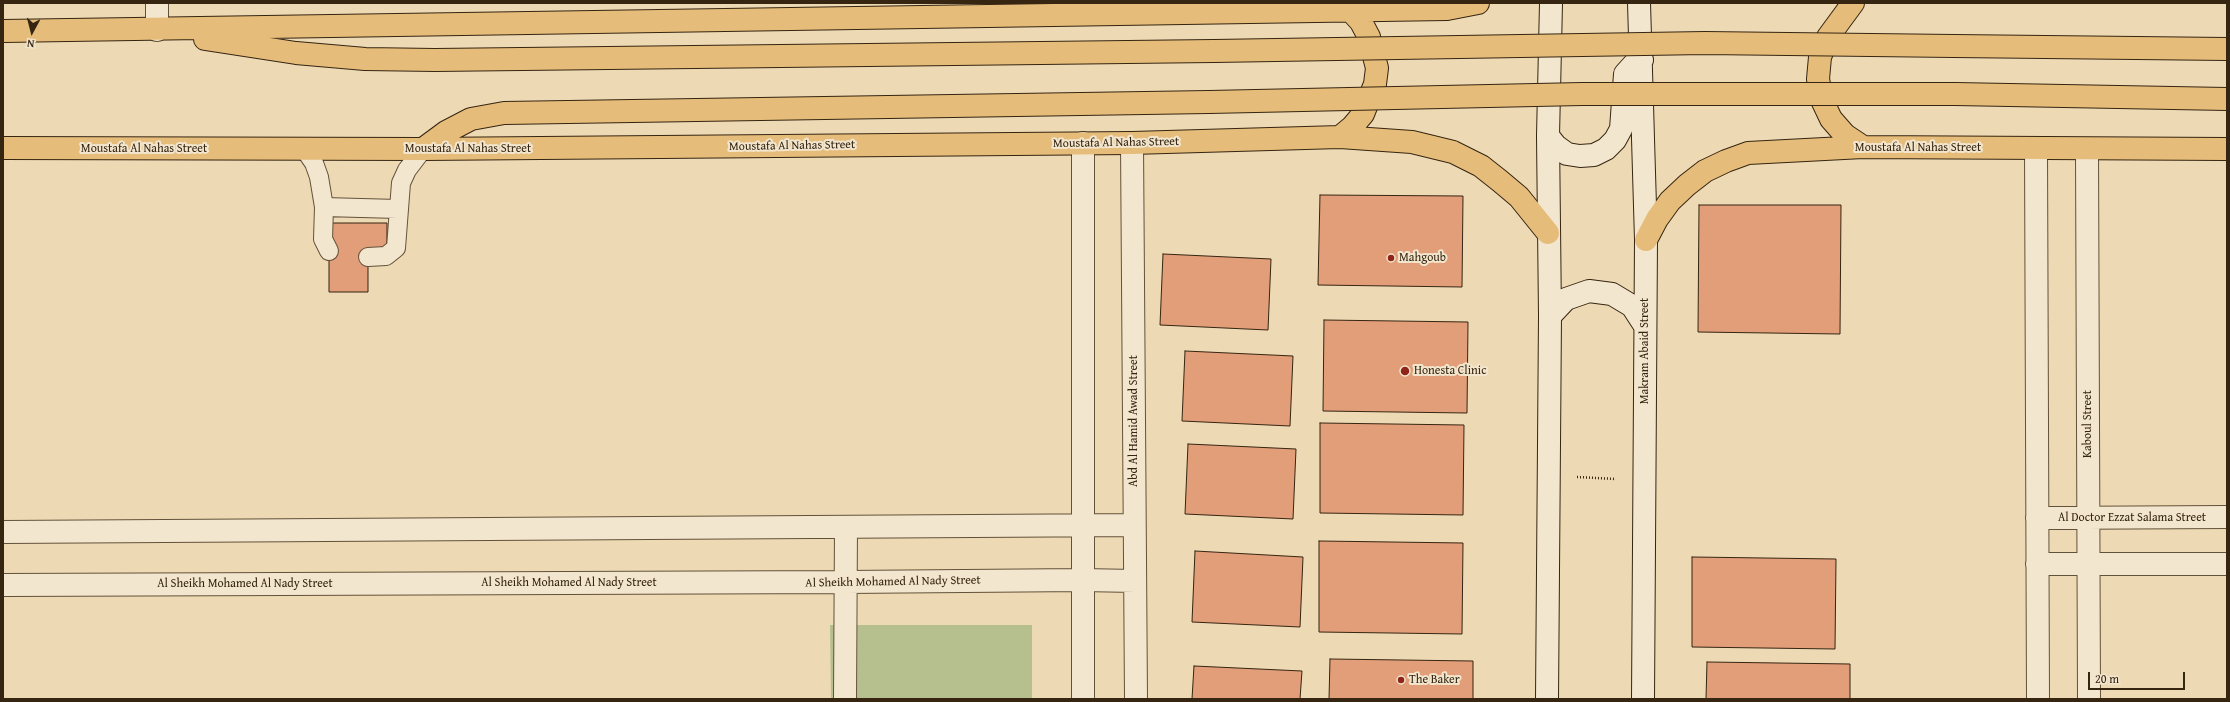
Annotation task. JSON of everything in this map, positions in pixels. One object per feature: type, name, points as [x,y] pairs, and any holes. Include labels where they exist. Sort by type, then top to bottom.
[{"type":"main road","points":[[3,31],[157,30],[1447,9],[1478,3]]},
{"type":"main road","points":[[1853,3],[1828,37],[1820,57],[1818,79],[1822,100],[1831,119],[1845,136],[1863,147]]},
{"type":"main road","points":[[1340,137],[1352,127],[1365,109],[1375,84],[1377,68],[1369,37],[1361,22],[1350,10]]},
{"type":"main road","points":[[157,30],[296,53],[366,59],[435,60],[1222,51],[1705,43],[2227,49]]},
{"type":"main road","points":[[423,149],[446,132],[471,119],[504,113],[1209,102],[1582,94],[1955,94],[2227,99]]},
{"type":"main road","name":"Moustafa Al Nahas Street","points":[[3,148],[305,150],[1083,144],[1340,137],[1412,142],[1453,152],[1480,166],[1500,181],[1518,198],[1548,234]]},
{"type":"main road","name":"Moustafa Al Nahas Street","points":[[1646,240],[1657,219],[1676,196],[1705,171],[1748,153],[1863,147],[2227,149]]},
{"type":"street","points":[[157,3],[157,30]]},
{"type":"street","points":[[1547,699],[1550,316],[1548,136],[1551,3]]},
{"type":"street","name":"Makram Abaid Street","points":[[1639,3],[1642,60],[1646,240],[1644,326],[1643,699]]},
{"type":"street","points":[[1548,136],[1556,146],[1567,154],[1580,156],[1594,155],[1606,149],[1615,140],[1621,128],[1625,74],[1635,63],[1642,60]]},
{"type":"street","name":"Abd Al Hamid Awad Street","points":[[1132,143],[1136,699]]},
{"type":"street","points":[[1083,144],[1083,699]]},
{"type":"street","points":[[2036,149],[2038,699]]},
{"type":"street","name":"Kaboul Street","points":[[2087,149],[2089,699]]},
{"type":"street","points":[[1550,316],[1566,299],[1589,291],[1612,294],[1632,306],[1644,326]]},
{"type":"street","name":"Al Doctor Ezzat Salama Street","points":[[2037,518],[2227,518]]},
{"type":"street","points":[[3,532],[1082,527],[1134,525]]},
{"type":"street","points":[[845,699],[846,527]]},
{"type":"street","points":[[2037,564],[2227,564]]},
{"type":"street","name":"Al Sheikh Mohamed Al Nady Street","points":[[3,585],[1135,581]]},
{"type":"lane","points":[[368,257],[386,256],[396,248],[401,183],[407,170],[423,149]]},
{"type":"lane","points":[[305,150],[314,163],[319,177],[324,207],[323,239],[329,251]]},
{"type":"lane","points":[[324,207],[398,210]]},
{"type":"path","points":[[1549,477],[1644,480]]},
{"type":"green space","points":[[830,625],[1032,625],[1032,699],[831,699]]},
{"type":"building","name":"Mahgoub","points":[[1320,195],[1463,196],[1462,287],[1318,285]]},
{"type":"building","points":[[1699,205],[1841,205],[1840,334],[1698,332]]},
{"type":"building","points":[[329,223],[387,223],[387,252],[368,257],[368,292],[329,292]]},
{"type":"building","points":[[1163,254],[1271,259],[1268,330],[1160,325]]},
{"type":"building","points":[[1324,320],[1468,322],[1467,413],[1323,411]]},
{"type":"building","points":[[1185,351],[1293,356],[1290,426],[1182,421]]},
{"type":"building","points":[[1320,423],[1464,425],[1463,515],[1320,513]]},
{"type":"building","points":[[1188,444],[1296,449],[1293,519],[1185,514]]},
{"type":"building","points":[[1319,541],[1463,543],[1462,634],[1319,632]]},
{"type":"building","points":[[1195,551],[1303,557],[1300,627],[1192,622]]},
{"type":"building","points":[[1692,557],[1836,559],[1835,649],[1692,647]]},
{"type":"building","name":"The Baker","points":[[1330,659],[1473,661],[1473,699],[1329,699]]},
{"type":"building","points":[[1707,662],[1850,664],[1850,699],[1706,699]]},
{"type":"building","points":[[1194,666],[1302,671],[1300,699],[1192,699]]},
{"type":"place","name":"Mahgoub","points":[[1391,258]]},
{"type":"place","name":"Honesta Clinic","points":[[1405,371]]},
{"type":"place","name":"The Baker","points":[[1401,680]]}]
